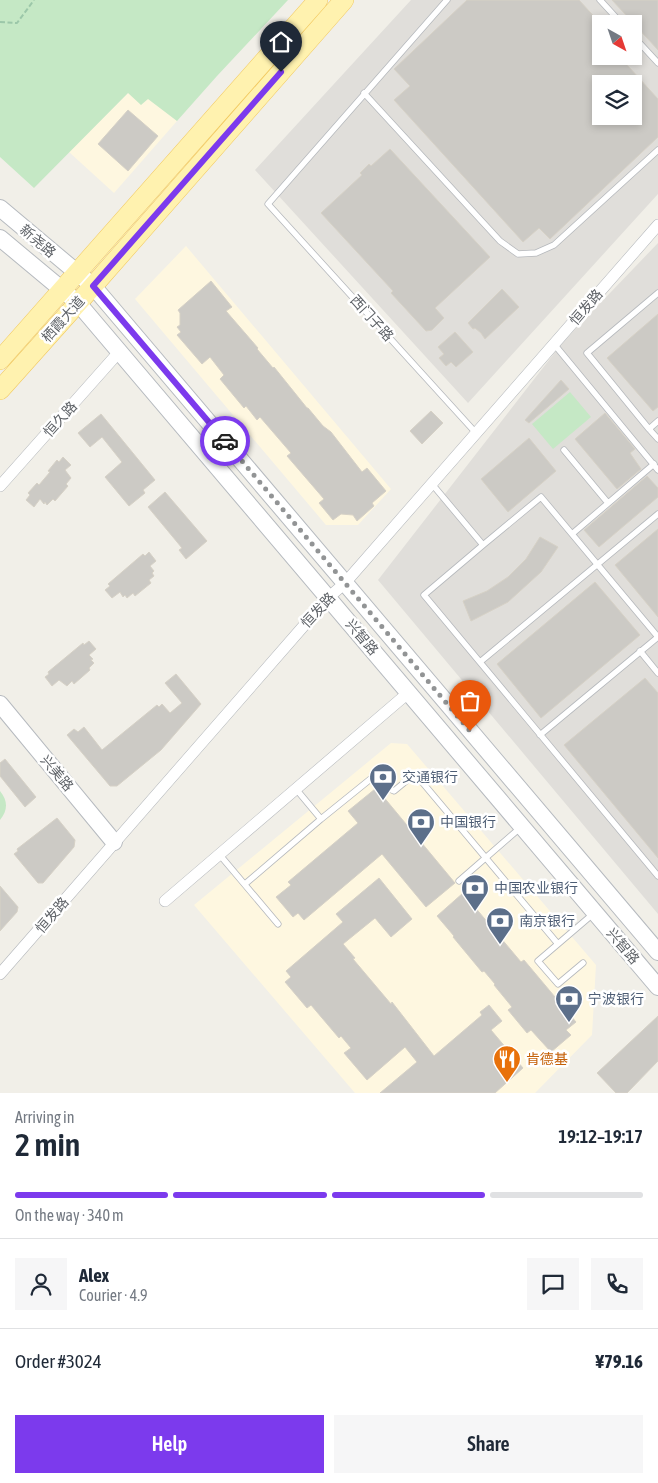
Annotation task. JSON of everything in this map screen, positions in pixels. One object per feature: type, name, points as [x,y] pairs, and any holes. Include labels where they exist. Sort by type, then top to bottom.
[{"type":"main road","name":"栖霞大道","points":[[0,360],[318,0]]},
{"type":"main road","name":"栖霞大道","points":[[0,390],[344,0]]},
{"type":"main road","name":"新尧路","points":[[0,208],[76,273]]},
{"type":"main road","name":"新尧路","points":[[0,238],[62,291]]},
{"type":"main road","name":"兴智路","points":[[76,273],[93,286],[658,952]]},
{"type":"main road","name":"兴智路","points":[[62,291],[78,303],[658,987]]},
{"type":"main road","name":"兴美路","points":[[0,704],[114,842]]},
{"type":"street","name":"恒发路","points":[[0,974],[328,598],[345,583],[658,225]]},
{"type":"street","name":"恒久路","points":[[0,486],[119,352]]},
{"type":"street","points":[[165,901],[408,693]]},
{"type":"lane","points":[[447,0],[364,93],[500,241],[518,254],[536,253],[554,245],[658,150]]},
{"type":"lane","points":[[600,0],[614,15]]},
{"type":"lane","points":[[642,45],[658,63]]},
{"type":"lane","name":"西门子路","points":[[364,93],[268,204],[476,433]]},
{"type":"lane","points":[[658,293],[587,353],[658,439]]},
{"type":"lane","points":[[554,344],[656,467],[608,503],[572,534]]},
{"type":"lane","points":[[649,429],[658,421]]},
{"type":"lane","points":[[564,450],[608,503]]},
{"type":"lane","points":[[432,484],[483,545]]},
{"type":"lane","points":[[540,734],[658,637],[541,497],[424,594],[480,662],[658,876]]},
{"type":"lane","points":[[480,662],[658,514]]},
{"type":"lane","points":[[640,651],[658,673]]},
{"type":"lane","points":[[245,884],[373,777],[379,779],[387,789],[394,791],[411,777],[417,776],[558,944]]},
{"type":"lane","points":[[296,789],[321,819]]},
{"type":"lane","points":[[459,880],[522,826]]},
{"type":"lane","points":[[219,854],[278,924]]},
{"type":"lane","points":[[582,963],[558,984],[538,961],[595,912]]},
{"type":"path","points":[[0,22],[17,23],[34,0]]},
{"type":"shaded area","points":[[411,0],[658,0],[658,194],[468,403],[255,170]]},
{"type":"shaded area","points":[[128,93],[148,98],[177,121],[114,193],[69,152]]},
{"type":"shaded area","points":[[658,243],[658,914],[378,580],[563,342]]},
{"type":"shaded area","points":[[186,246],[391,489],[358,525],[326,525],[135,299]]},
{"type":"shaded area","points":[[391,743],[407,744],[596,965],[592,1035],[535,1093],[355,1093],[194,905]]},
{"type":"green space","points":[[0,0],[288,0],[177,121],[148,99],[141,105],[128,93],[34,188],[0,157]]},
{"type":"green space","points":[[570,392],[591,417],[553,449],[532,424]]},
{"type":"green space","points":[[0,791],[6,806],[0,820]]},
{"type":"building","points":[[467,0],[579,0],[593,15],[592,65],[627,65],[636,75],[592,75],[592,125],[642,125],[642,81],[658,99],[658,137],[550,239],[539,228],[523,242],[394,100],[410,86],[394,69]]},
{"type":"building","points":[[612,0],[658,0],[658,50],[642,33],[642,15],[626,15]]},
{"type":"building","points":[[128,110],[158,136],[128,171],[98,144]]},
{"type":"building","points":[[390,149],[490,257],[435,308],[444,318],[432,330],[426,331],[391,293],[393,291],[321,213],[362,175],[360,173],[369,164],[371,166]]},
{"type":"building","points":[[211,281],[232,307],[226,311],[257,349],[323,426],[331,432],[362,472],[367,468],[386,491],[372,503],[374,506],[357,521],[353,515],[341,514],[333,520],[319,503],[324,499],[287,456],[291,453],[260,417],[257,420],[246,406],[244,408],[220,379],[224,375],[210,357],[202,364],[177,335],[181,332],[177,327],[180,325],[180,313],[178,310]]},
{"type":"building","points":[[502,289],[519,307],[485,339],[481,333],[475,328],[473,329],[468,323]]},
{"type":"building","points":[[658,314],[658,407],[653,411],[607,358]]},
{"type":"building","points":[[455,332],[473,352],[456,367],[451,362],[446,366],[439,358],[444,354],[438,347]]},
{"type":"building","points":[[561,380],[569,389],[529,423],[525,420]]},
{"type":"building","points":[[431,411],[443,423],[422,444],[410,431]]},
{"type":"building","points":[[605,413],[635,449],[630,453],[641,469],[617,489],[575,439]]},
{"type":"building","points":[[101,414],[155,480],[143,490],[145,493],[129,506],[105,477],[122,462],[102,437],[90,447],[78,433]]},
{"type":"building","points":[[529,438],[556,471],[508,512],[481,479]]},
{"type":"building","points":[[63,457],[71,465],[65,470],[71,478],[66,484],[68,486],[55,501],[53,499],[47,505],[40,499],[34,507],[26,500],[30,495],[28,493],[37,483],[39,485],[57,460],[59,462]]},
{"type":"building","points":[[647,476],[658,488],[658,497],[599,547],[584,530]]},
{"type":"building","points":[[165,492],[207,541],[186,559],[179,550],[182,548],[148,507]]},
{"type":"building","points":[[658,529],[658,617],[615,565]]},
{"type":"building","points":[[540,537],[558,547],[541,572],[508,602],[471,621],[463,601],[487,591],[508,577],[526,559]]},
{"type":"building","points":[[149,552],[156,561],[150,566],[154,571],[152,573],[154,576],[149,580],[151,583],[135,596],[133,593],[127,598],[125,595],[123,597],[120,592],[112,598],[105,590],[110,586],[108,584],[143,554],[145,556]]},
{"type":"building","points":[[595,582],[640,635],[541,718],[497,664]]},
{"type":"building","points":[[89,641],[96,649],[89,655],[94,663],[89,668],[90,670],[74,684],[72,681],[67,686],[59,680],[52,686],[45,677],[49,674],[48,672],[83,643],[84,645]]},
{"type":"building","points":[[176,674],[201,704],[161,750],[117,786],[110,786],[67,735],[74,729],[78,732],[84,727],[102,750],[157,705],[159,707],[162,704],[170,713],[182,703],[165,683]]},
{"type":"building","points":[[645,678],[658,693],[658,858],[564,745]]},
{"type":"building","points":[[5,759],[36,797],[25,807],[0,776],[0,763]]},
{"type":"building","points":[[377,789],[455,883],[426,907],[382,854],[304,920],[298,913],[293,917],[276,897],[291,885],[288,882],[358,823],[348,811]]},
{"type":"building","points":[[57,818],[75,840],[74,847],[43,883],[38,883],[14,854],[18,851],[17,849]]},
{"type":"building","points":[[379,878],[412,919],[391,937],[375,918],[343,944],[355,958],[353,959],[391,1004],[392,1002],[434,1056],[482,1015],[480,1012],[489,1005],[502,1021],[491,1030],[523,1068],[495,1093],[380,1093],[417,1062],[405,1047],[367,1080],[344,1053],[351,1048],[341,1036],[339,1038],[311,1005],[307,1008],[285,982],[291,977],[286,971],[343,922],[336,914]]},
{"type":"building","points":[[0,886],[18,907],[17,912],[0,931]]},
{"type":"building","points":[[463,893],[521,962],[524,960],[576,1022],[566,1030],[571,1035],[551,1052],[531,1030],[527,1033],[508,1010],[512,1007],[495,984],[484,971],[482,972],[437,916]]},
{"type":"building","points":[[658,1016],[658,1061],[627,1093],[616,1093],[597,1073]]},
{"type":"way so far","points":[[225,441],[470,731]]},
{"type":"place","name":"交通银行","points":[[383,801]]},
{"type":"place","name":"中国银行","points":[[421,846]]},
{"type":"place","name":"中国农业银行","points":[[475,912]]},
{"type":"place","name":"南京银行","points":[[500,945]]},
{"type":"place","name":"宁波银行","points":[[569,1023]]},
{"type":"place","name":"肯德基","points":[[507,1083]]},
{"type":"route","points":[[225,441],[93,286],[281,72]]}]
